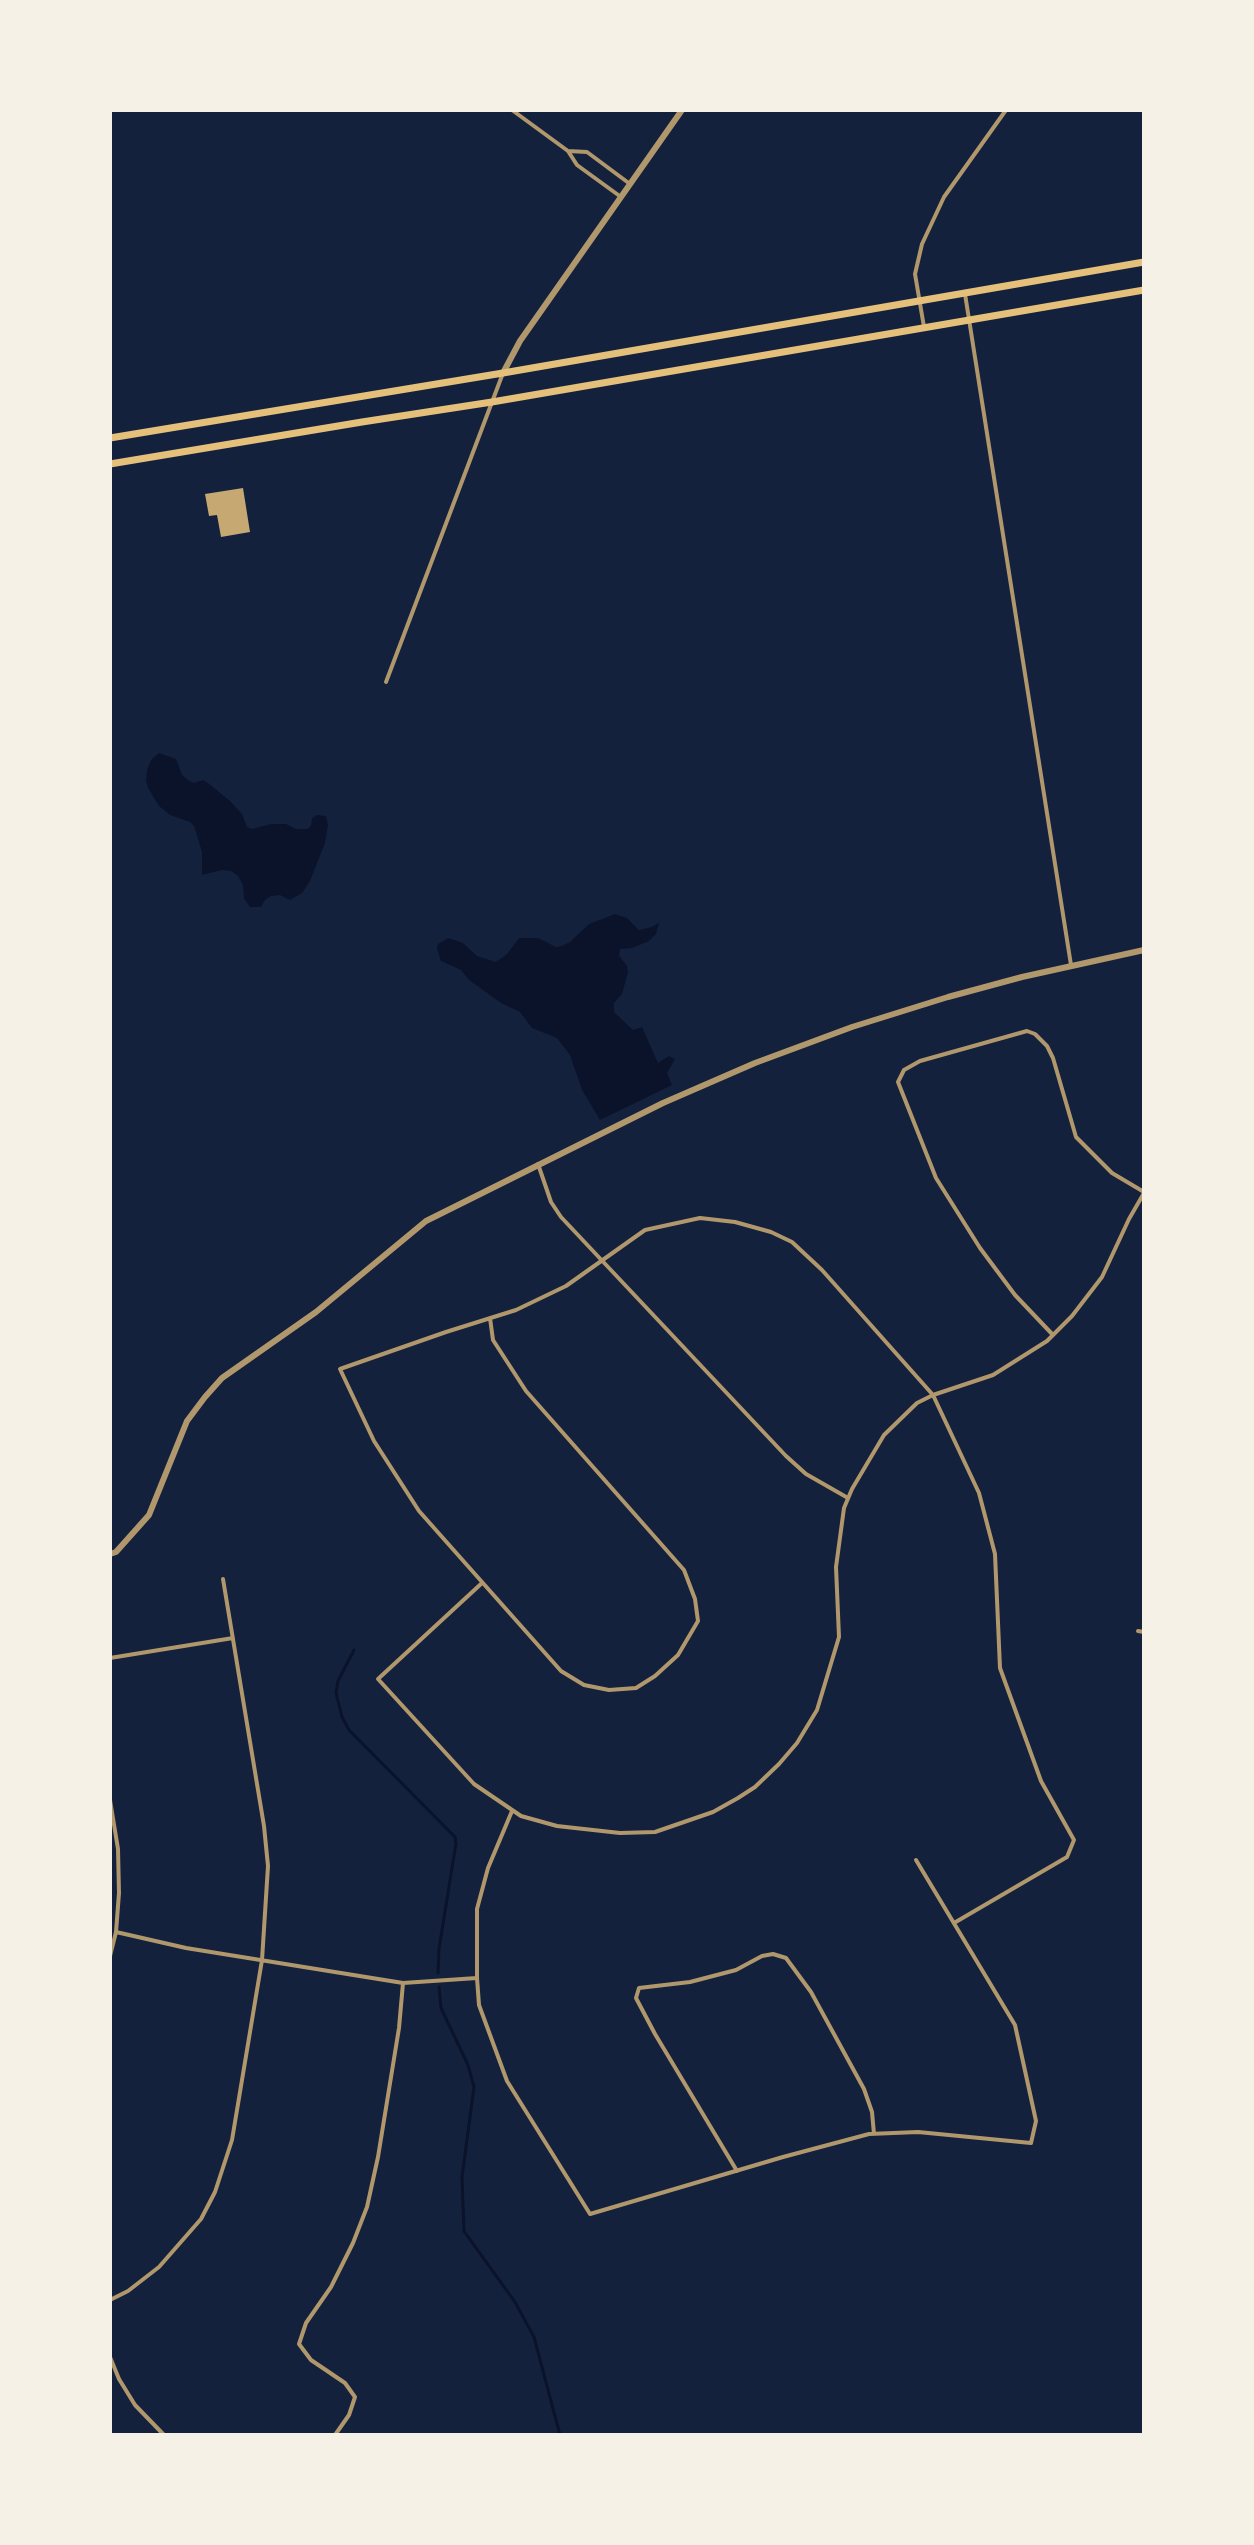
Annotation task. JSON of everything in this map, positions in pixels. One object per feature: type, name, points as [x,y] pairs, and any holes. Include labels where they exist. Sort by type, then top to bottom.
[{"type":"main road","points":[[110,438],[1144,262]]},
{"type":"main road","points":[[110,464],[1144,290]]},
{"type":"street","points":[[512,110],[519,112],[568,151],[577,165],[621,197]]},
{"type":"street","points":[[386,682],[503,373],[520,341],[682,110]]},
{"type":"street","points":[[924,327],[915,274],[922,244],[944,197],[1006,110]]},
{"type":"street","points":[[568,151],[587,152],[630,184]]},
{"type":"street","points":[[965,294],[1071,965]]},
{"type":"street","points":[[110,1554],[116,1552],[149,1515],[187,1421],[222,1378],[316,1312],[426,1221],[663,1103],[783,1052],[948,997],[1071,965],[1144,950]]},
{"type":"street","points":[[482,1583],[378,1679],[474,1784],[521,1816],[557,1826],[620,1833],[655,1832],[713,1812],[755,1787],[779,1764],[797,1743],[817,1710],[839,1637],[836,1567],[844,1508],[884,1435],[917,1403],[993,1375],[1053,1335],[1102,1277],[1144,1193],[1112,1173],[1076,1137],[1053,1058],[1047,1046],[1027,1031],[920,1061],[904,1070],[898,1082],[936,1178],[1006,1283],[1053,1335]]},
{"type":"street","points":[[538,1164],[551,1202],[561,1217],[786,1456],[806,1474],[848,1498]]},
{"type":"street","points":[[490,1318],[493,1340],[526,1391],[684,1570],[695,1599],[698,1621],[678,1655],[636,1688],[609,1690],[584,1685],[561,1671],[419,1511],[374,1441],[340,1369],[490,1318],[516,1310],[566,1286],[645,1230],[700,1218],[735,1222],[771,1232],[792,1242],[822,1270],[933,1395],[979,1493],[995,1554],[1000,1668],[1041,1781],[1074,1840],[1067,1857],[954,1923]]},
{"type":"street","points":[[110,2300],[128,2291],[159,2267],[201,2219],[215,2192],[232,2140],[262,1960],[268,1866],[264,1826],[223,1579]]},
{"type":"street","points":[[110,1658],[233,1638]]},
{"type":"street","points":[[110,1800],[118,1849],[119,1893],[116,1932],[110,1956]]},
{"type":"street","points":[[512,1810],[488,1868],[477,1909],[479,2005],[507,2081],[590,2214],[874,2134],[918,2132],[1031,2143],[1036,2121],[1015,2025],[916,1860]]},
{"type":"street","points":[[116,1932],[186,1948],[403,1983],[477,1978]]},
{"type":"street","points":[[737,2171],[655,2034],[636,1998],[639,1988],[690,1982],[736,1970],[762,1956],[773,1954],[786,1958],[811,1992],[864,2089],[872,2112],[874,2134]]},
{"type":"street","points":[[335,2435],[349,2415],[355,2397],[345,2383],[311,2360],[299,2344],[306,2323],[331,2287],[353,2243],[367,2207],[399,2028],[403,1983]]},
{"type":"street","points":[[110,2357],[135,2405],[164,2435]]},
{"type":"water","points":[[159,753],[176,759],[182,775],[188,780],[208,783],[230,801],[242,814],[247,827],[252,829],[286,824],[296,829],[307,829],[311,826],[312,818],[326,816],[325,843],[302,893],[290,900],[280,895],[271,896],[261,907],[250,907],[244,899],[243,885],[231,871],[202,875],[202,852],[194,826],[159,806],[148,788],[147,770],[151,760]]},
{"type":"water","points":[[615,914],[627,918],[639,930],[659,923],[656,934],[649,941],[620,949],[619,956],[628,972],[622,994],[614,1003],[614,1012],[633,1030],[642,1027],[658,1063],[669,1056],[675,1059],[667,1073],[672,1085],[600,1120],[582,1090],[570,1055],[557,1038],[532,1028],[520,1012],[501,1003],[469,980],[461,970],[441,961],[437,949],[438,944],[448,938],[463,943],[477,956],[496,962],[507,954],[519,938],[538,938],[556,947],[562,946],[589,924]]},
{"type":"building","points":[[243,488],[250,532],[221,537],[217,515],[209,516],[205,494]]},
{"type":"waterway","points":[[354,1650],[338,1681],[336,1693],[349,1730],[455,1837],[438,1973]]},
{"type":"waterway","points":[[439,1987],[441,2008],[468,2065],[474,2087],[462,2177],[464,2231],[515,2302],[534,2337],[560,2435]]}]
